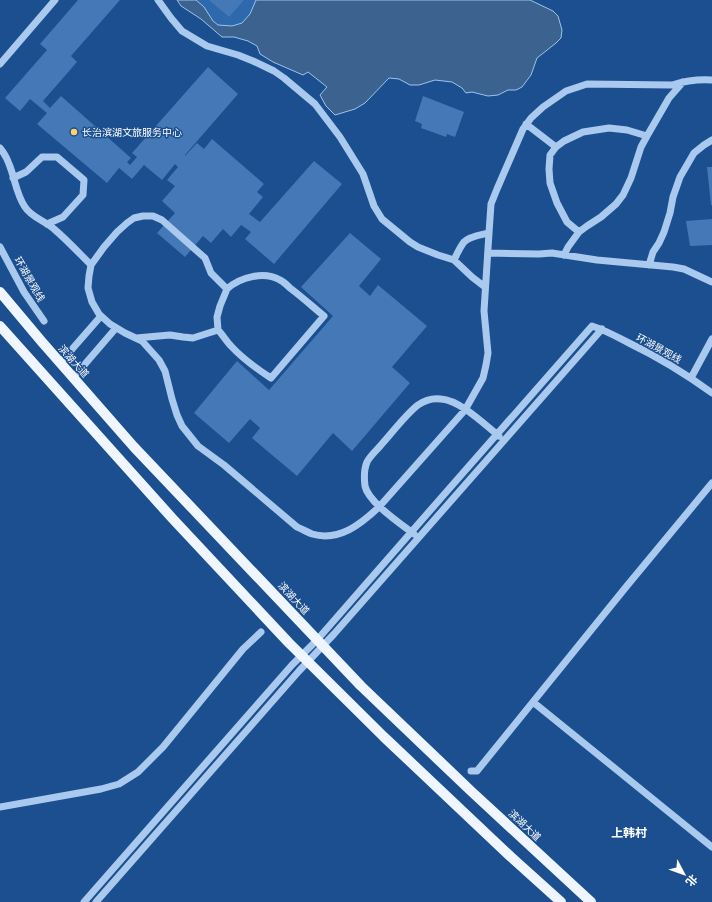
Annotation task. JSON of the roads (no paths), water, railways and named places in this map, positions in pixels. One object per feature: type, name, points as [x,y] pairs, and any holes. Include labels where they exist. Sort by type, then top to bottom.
[{"type":"main road","name":"滨湖大道","points":[[0,292],[73,378],[134,446],[361,686],[455,777],[591,902]]},
{"type":"main road","points":[[0,326],[172,518],[305,659],[384,736],[560,902]]},
{"type":"street","points":[[0,64],[55,0]]},
{"type":"street","points":[[158,0],[182,31],[207,46],[238,55],[274,71],[315,104],[340,137],[363,174],[374,206],[382,219],[418,247],[454,260],[485,287]]},
{"type":"street","points":[[227,289],[211,273],[205,258],[162,220],[153,216],[134,218],[117,232],[91,265],[88,288],[92,302],[99,314],[116,328],[142,341],[159,360],[165,371],[177,416],[182,426],[198,446],[224,465],[297,527],[312,534],[324,536],[347,531],[365,520],[379,507],[465,410],[483,378],[488,353],[484,311],[491,204],[526,124],[543,107],[566,90],[586,84],[672,85],[702,79],[712,80]]},
{"type":"street","points":[[564,255],[579,232],[601,217],[616,204],[623,195],[647,136],[669,98],[683,82]]},
{"type":"street","points":[[526,124],[556,146]]},
{"type":"street","points":[[579,232],[567,222],[557,203],[550,183],[550,155],[556,146],[583,132],[609,128],[628,130],[647,136]]},
{"type":"street","points":[[649,265],[653,252],[664,232],[680,177],[694,153],[704,144],[712,140]]},
{"type":"street","points":[[0,148],[10,164],[13,178],[25,208],[29,213],[47,224],[66,239],[91,265]]},
{"type":"street","points":[[13,178],[26,172],[42,157],[57,157],[84,180],[83,195],[63,217],[47,224]]},
{"type":"street","points":[[454,260],[463,243],[470,238],[489,233]]},
{"type":"street","name":"环湖景观线","points":[[0,247],[24,292],[44,321]]},
{"type":"street","points":[[488,253],[552,253],[597,260],[684,269],[712,282]]},
{"type":"street","points":[[259,276],[269,276],[280,279],[324,316],[271,378],[239,354],[218,330],[220,306],[227,289],[248,278],[259,276]]},
{"type":"street","points":[[60,363],[101,316]]},
{"type":"street","name":"环湖景观线","points":[[497,434],[592,326],[602,329],[655,356],[712,393]]},
{"type":"street","points":[[73,378],[116,328]]},
{"type":"street","points":[[84,902],[282,677],[305,659],[419,538],[602,329]]},
{"type":"street","points":[[136,338],[170,334],[193,338],[218,330]]},
{"type":"street","points":[[691,378],[712,339]]},
{"type":"street","points":[[419,538],[379,507],[370,497],[365,487],[364,472],[368,460],[419,404],[431,399],[442,399],[454,402],[504,440]]},
{"type":"street","points":[[320,643],[411,532],[497,434]]},
{"type":"street","points":[[471,771],[477,772],[626,586],[712,483]]},
{"type":"street","points":[[0,807],[119,784],[138,772],[163,747],[243,649],[261,632]]},
{"type":"street","points":[[96,902],[299,671],[305,659]]},
{"type":"street","points":[[533,702],[712,847]]},
{"type":"place","name":"长治滨湖文旅服务中心","points":[[74,132]]},
{"type":"district","name":"上韩村","points":[[629,833]]}]
